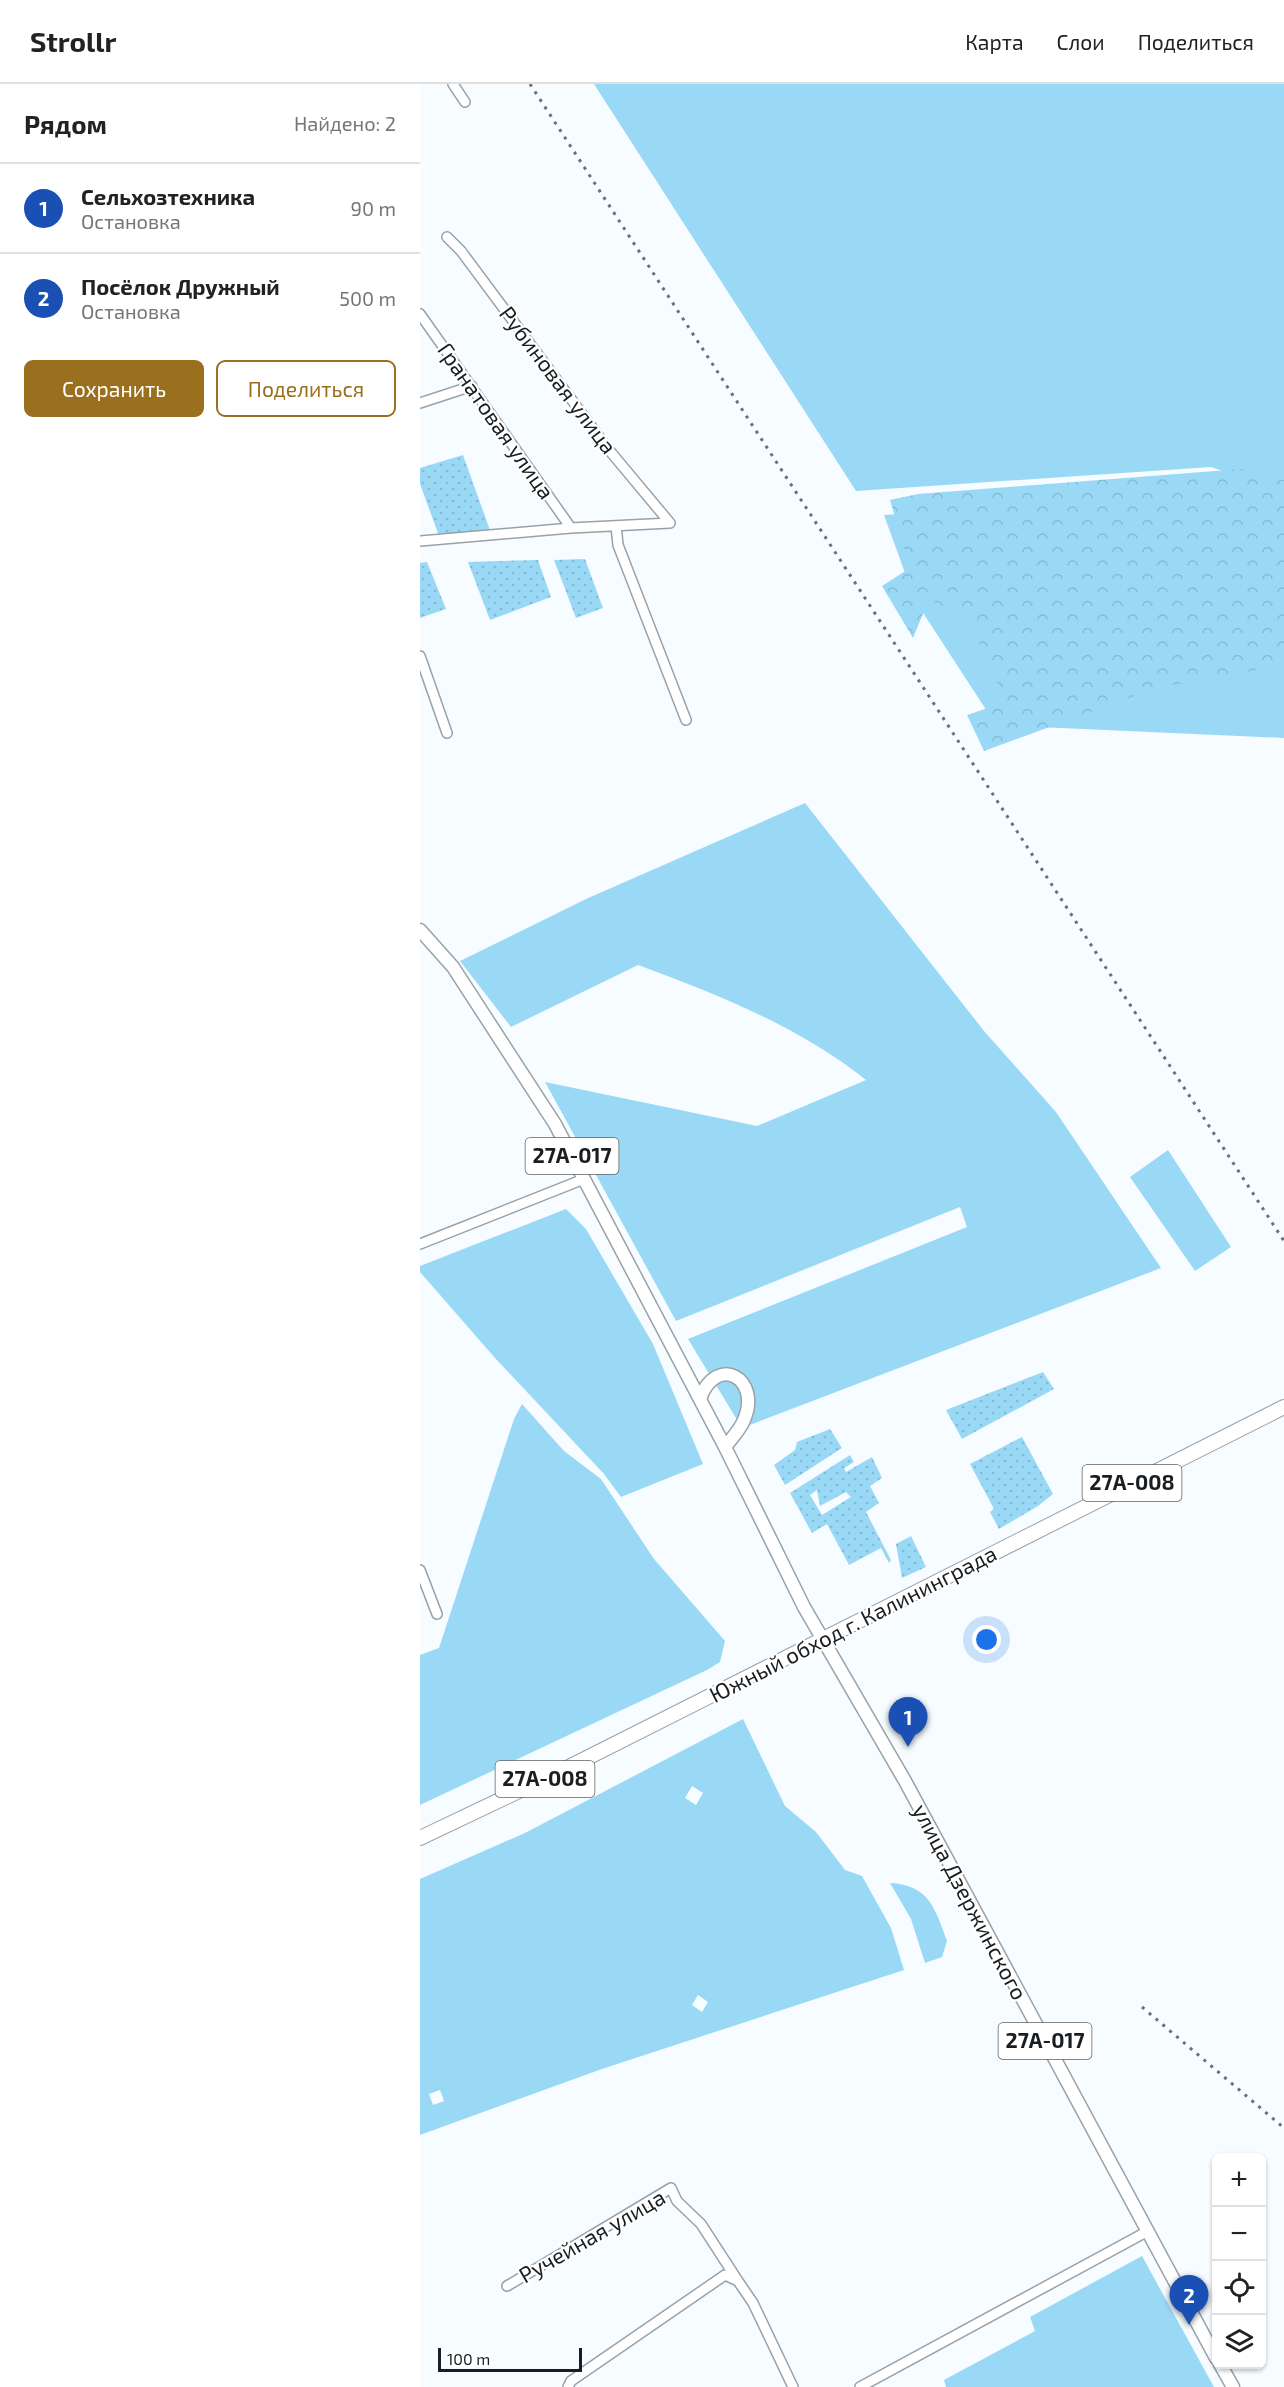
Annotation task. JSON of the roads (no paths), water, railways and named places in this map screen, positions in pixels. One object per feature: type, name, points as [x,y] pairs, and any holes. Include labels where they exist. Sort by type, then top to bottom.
[{"type":"highway","name":"Южный обход г. Калининграда","points":[[420,1838],[565,1769],[1284,1407]]},
{"type":"main road","name":"27А-017","points":[[420,930],[453,967],[555,1124],[725,1447],[804,1607],[823,1638]]},
{"type":"main road","points":[[700,1399],[709,1380],[720,1375],[731,1374],[745,1384],[748,1393],[746,1415],[725,1447]]},
{"type":"main road","name":"улица Дзержинского","points":[[823,1638],[905,1781],[1212,2351]]},
{"type":"main road","points":[[1223,2369],[1233,2387]]},
{"type":"street","points":[[453,84],[465,102]]},
{"type":"street","name":"Рубиновая улица","points":[[447,237],[461,250],[609,450],[670,523],[616,526]]},
{"type":"street","name":"Гранатовая улица","points":[[420,314],[571,528]]},
{"type":"street","points":[[420,403],[472,386]]},
{"type":"street","points":[[420,542],[616,526],[618,545],[686,720]]},
{"type":"street","points":[[420,656],[447,733]]},
{"type":"street","points":[[420,1244],[584,1179]]},
{"type":"street","points":[[420,1570],[437,1614]]},
{"type":"street","name":"Ручейная улица","points":[[507,2286],[671,2188],[677,2201],[700,2224],[738,2281]]},
{"type":"street","points":[[860,2387],[1148,2231]]},
{"type":"street","points":[[568,2387],[571,2381],[624,2343],[725,2275],[738,2281],[753,2303],[793,2387]]},
{"type":"railway","points":[[530,84],[1284,1241]]},
{"type":"railway","points":[[1142,2007],[1284,2128]]},
{"type":"place","name":"Сельхозтехника","points":[[908,1747]]},
{"type":"place","name":"Посёлок Дружный","points":[[1189,2325]]}]
